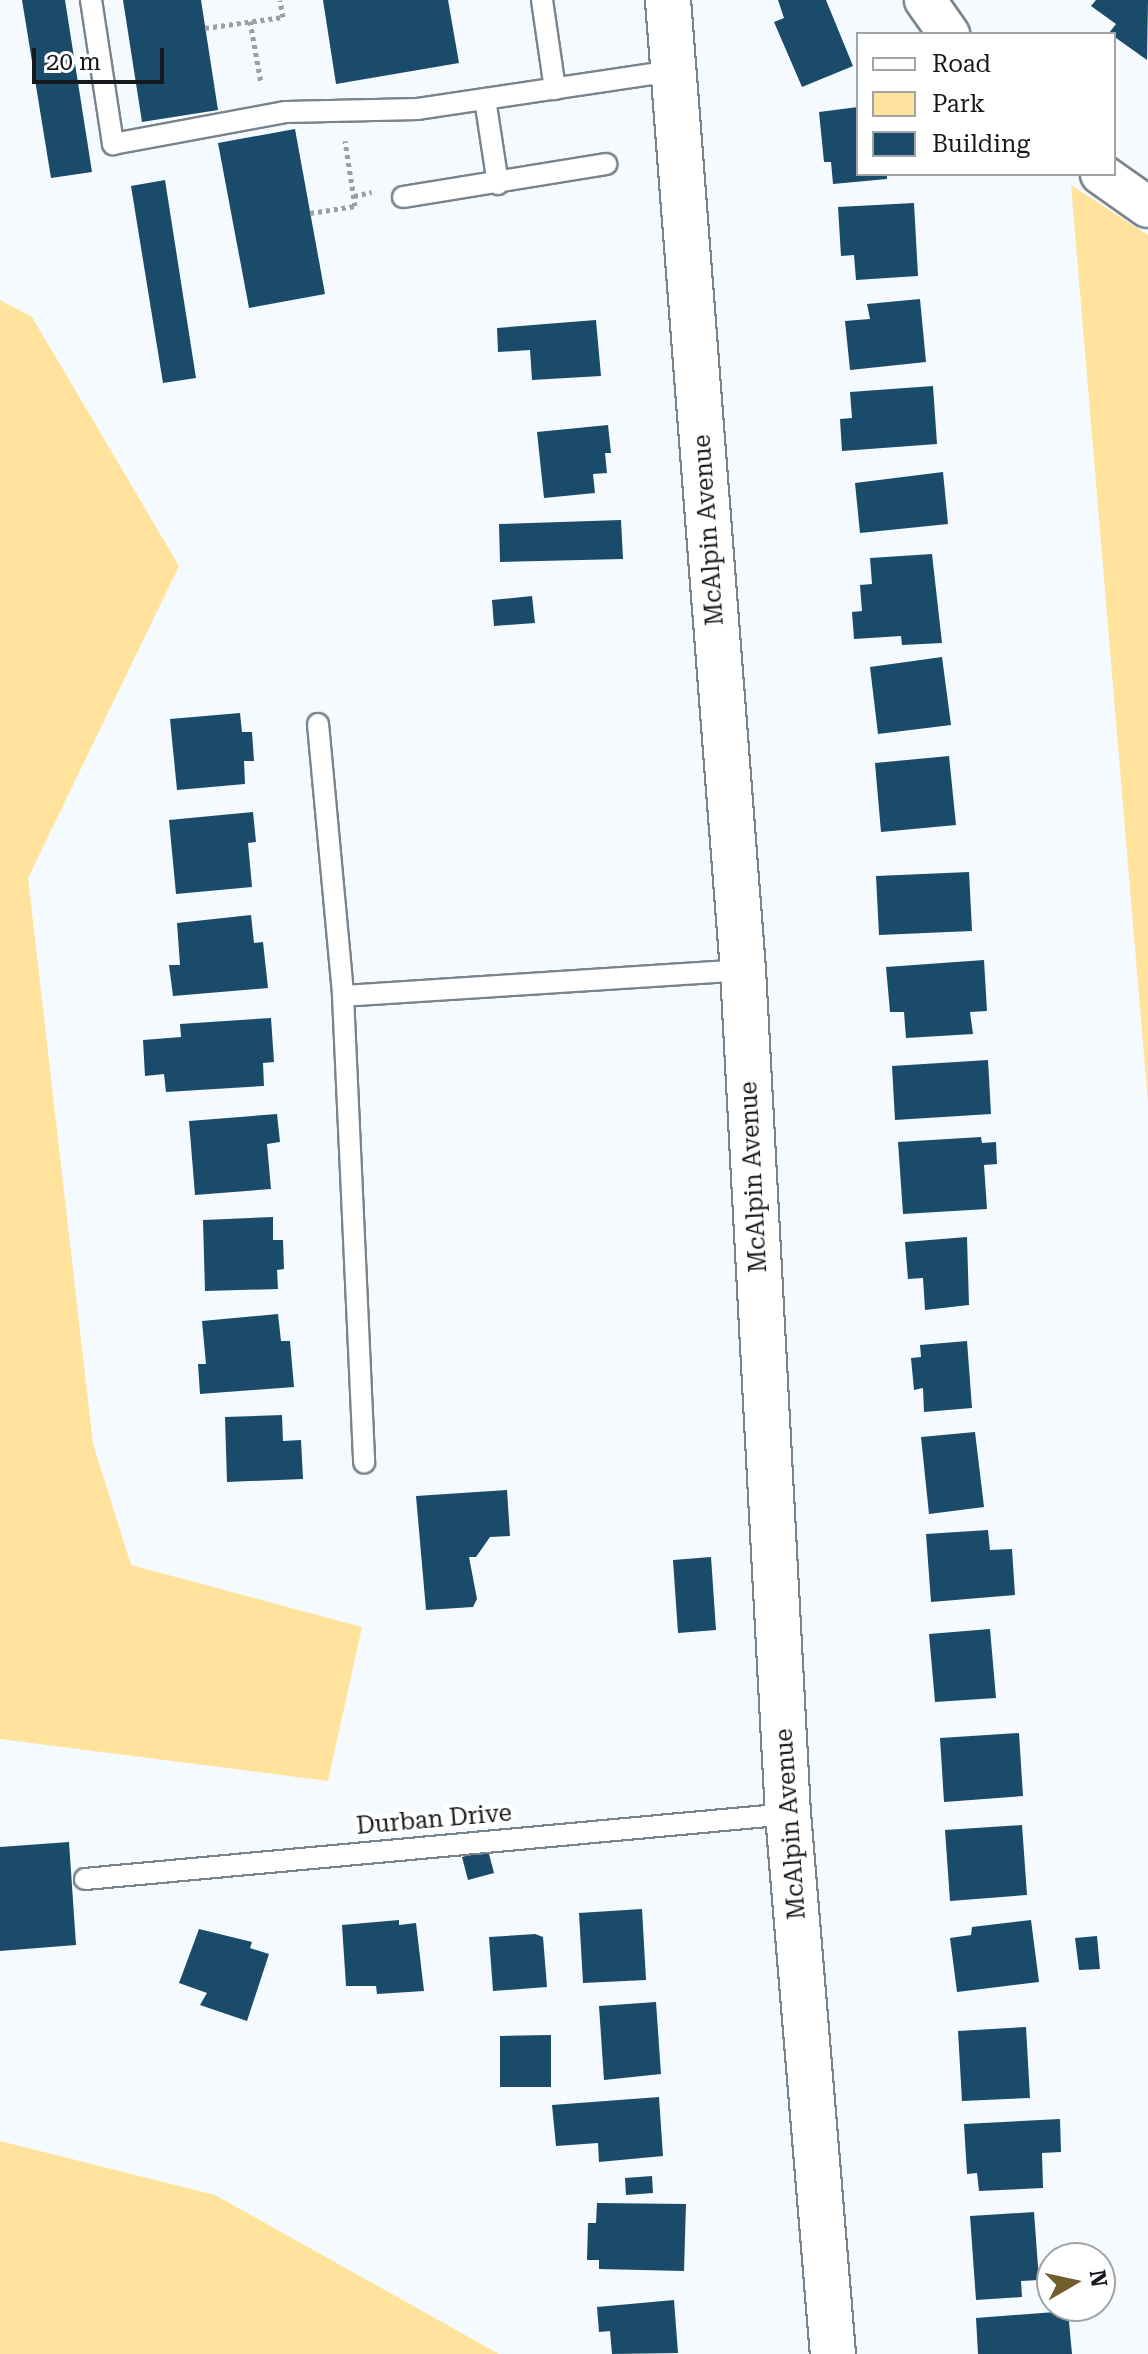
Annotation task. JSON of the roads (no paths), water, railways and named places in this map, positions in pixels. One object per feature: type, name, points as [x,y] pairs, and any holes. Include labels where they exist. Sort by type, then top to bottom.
[{"type":"street","name":"McAlpin Avenue","points":[[668,0],[743,970],[788,1814],[833,2354]]},
{"type":"street","points":[[925,0],[948,32]]},
{"type":"street","points":[[1104,176],[1148,207]]},
{"type":"lane","points":[[91,0],[113,144],[267,116],[418,109],[673,71]]},
{"type":"lane","points":[[542,0],[555,89]]},
{"type":"lane","points":[[485,99],[498,184]]},
{"type":"lane","points":[[403,197],[498,184],[606,164]]},
{"type":"lane","points":[[318,724],[343,996],[364,1463]]},
{"type":"lane","points":[[343,996],[743,970]]},
{"type":"lane","name":"Durban Drive","points":[[85,1879],[788,1814]]}]
